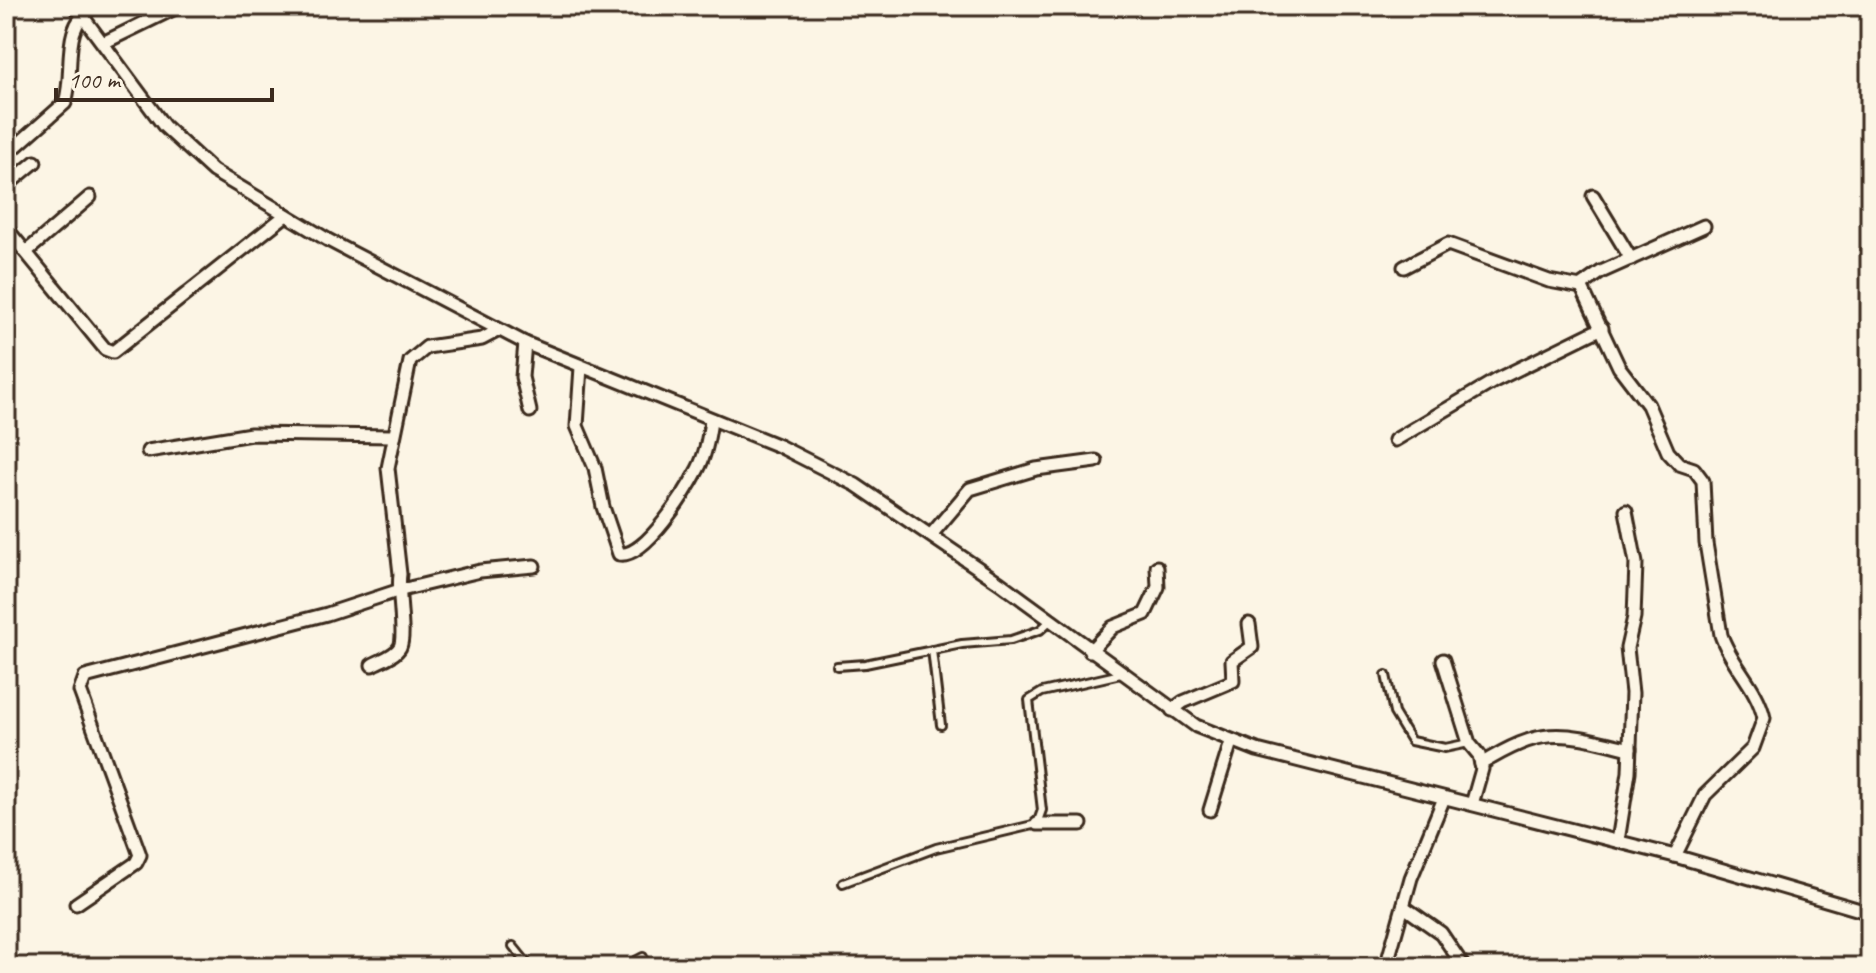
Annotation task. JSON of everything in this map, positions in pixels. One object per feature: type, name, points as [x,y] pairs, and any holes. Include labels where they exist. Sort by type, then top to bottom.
[{"type":"street","points":[[6,155],[65,103],[68,54],[81,14],[94,6]]},
{"type":"street","points":[[100,40],[179,6]]},
{"type":"street","points":[[81,14],[164,126],[192,155],[213,171],[286,215],[525,343],[815,463],[931,535],[1172,710],[1231,742],[1675,856],[1870,913]]},
{"type":"street","points":[[6,186],[35,162]]},
{"type":"street","points":[[1593,196],[1631,259]]},
{"type":"street","points":[[26,252],[90,197]]},
{"type":"street","points":[[6,228],[105,349],[113,352],[286,215]]},
{"type":"street","points":[[1581,287],[1590,277],[1704,226]]},
{"type":"street","points":[[1404,267],[1448,244],[1549,281],[1581,287]]},
{"type":"street","points":[[1581,287],[1619,367],[1648,405],[1668,452],[1679,464],[1694,469],[1703,481],[1706,543],[1721,635],[1725,649],[1752,687],[1764,718],[1753,748],[1705,795],[1675,856]]},
{"type":"street","points":[[1395,440],[1496,380],[1602,328]]},
{"type":"street","points":[[372,665],[399,648],[397,591],[400,574],[388,468],[392,436],[410,361],[427,347],[482,339],[499,330]]},
{"type":"street","points":[[525,343],[522,377],[530,411]]},
{"type":"street","points":[[581,367],[577,426],[595,468],[603,507],[619,554],[632,552],[670,514],[700,467],[711,420]]},
{"type":"street","points":[[148,451],[251,434],[392,436]]},
{"type":"street","points":[[931,535],[970,489],[1044,467],[1096,461]]},
{"type":"street","points":[[1618,841],[1630,749],[1632,693],[1627,648],[1634,617],[1636,563],[1626,511]]},
{"type":"street","points":[[76,904],[136,863],[140,855],[80,691],[85,677],[327,614],[397,591],[480,571],[534,566]]},
{"type":"street","points":[[1090,651],[1113,627],[1145,614],[1158,587],[1157,567]]},
{"type":"street","points":[[1172,710],[1183,702],[1233,681],[1232,661],[1252,647],[1249,624]]},
{"type":"street","points":[[1443,660],[1469,743],[1481,764],[1472,804]]},
{"type":"street","points":[[1481,764],[1545,733],[1571,735],[1630,749]]},
{"type":"street","points":[[1210,810],[1231,742]]},
{"type":"street","points":[[1386,967],[1411,878],[1444,798]]},
{"type":"street","points":[[1037,824],[1081,824]]},
{"type":"street","points":[[1404,907],[1441,933],[1464,967]]},
{"type":"lane","points":[[837,666],[1011,640],[1040,630],[1050,621]]},
{"type":"lane","points":[[932,650],[941,725]]},
{"type":"lane","points":[[843,883],[936,848],[1037,824],[1042,810],[1029,700],[1042,692],[1121,674]]},
{"type":"lane","points":[[1386,675],[1394,713],[1411,741],[1445,748],[1469,743]]},
{"type":"lane","points":[[513,946],[530,967]]},
{"type":"lane","points":[[624,967],[643,957]]}]
